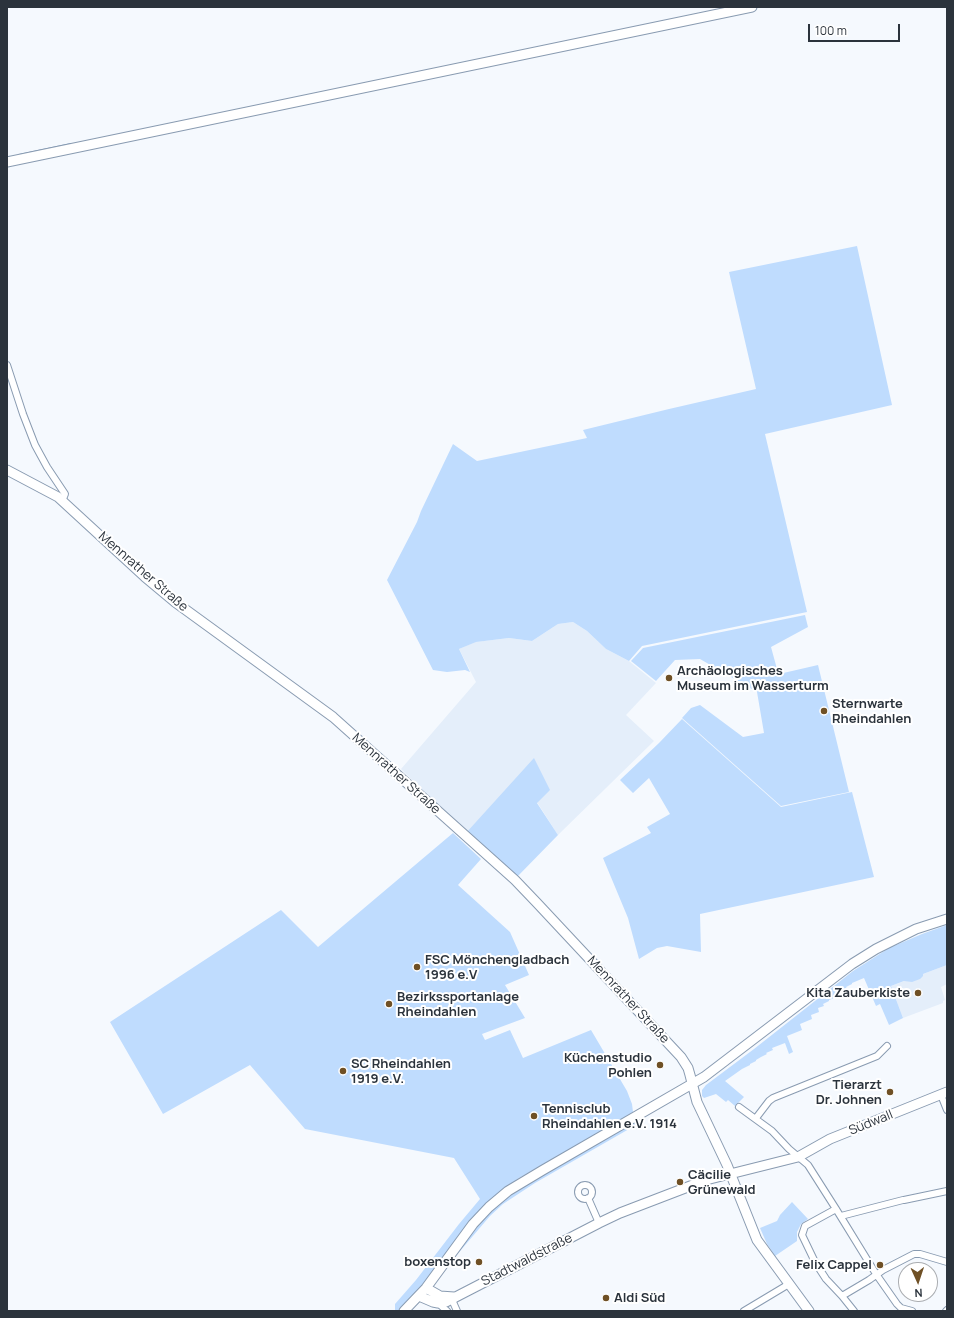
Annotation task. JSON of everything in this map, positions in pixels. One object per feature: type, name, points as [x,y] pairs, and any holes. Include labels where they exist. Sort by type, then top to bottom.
[{"type":"street","points":[[7,162],[752,7]]},
{"type":"street","points":[[7,365],[20,407],[35,445],[47,467],[65,494],[62,501]]},
{"type":"street","name":"Mennrather Straße","points":[[7,470],[58,497],[145,577],[176,602],[333,717],[515,880],[681,1057],[688,1068],[697,1102],[731,1174],[758,1240],[809,1311]]},
{"type":"street","points":[[404,1311],[426,1288],[473,1224],[489,1207],[508,1191],[693,1084],[733,1056],[852,964],[876,949],[916,929],[947,919]]},
{"type":"street","points":[[756,1118],[773,1098],[877,1056],[887,1046]]},
{"type":"street","points":[[944,1094],[947,1110]]},
{"type":"street","name":"Südwall","points":[[798,1157],[830,1139],[944,1094]]},
{"type":"street","points":[[739,1107],[772,1131],[789,1149],[808,1165],[876,1274],[897,1304],[902,1308],[912,1311]]},
{"type":"street","name":"Stadtwaldstraße","points":[[438,1303],[446,1302],[599,1223],[646,1203],[706,1180],[798,1157]]},
{"type":"street","points":[[841,1216],[903,1200],[947,1191]]},
{"type":"street","points":[[588,1198],[599,1223]]},
{"type":"street","points":[[836,1209],[805,1226],[802,1236],[815,1262],[826,1279],[854,1311]]},
{"type":"street","points":[[842,1296],[869,1280],[876,1274],[914,1254],[920,1254],[947,1262]]},
{"type":"street","points":[[744,1311],[789,1284]]},
{"type":"street","points":[[426,1288],[440,1296],[455,1297],[453,1302],[457,1311]]},
{"type":"street","points":[[419,1296],[438,1303],[447,1311]]},
{"type":"shaded area","points":[[857,246],[892,405],[765,434],[807,612],[642,646],[629,661],[606,649],[587,631],[573,622],[558,624],[532,641],[509,638],[476,642],[459,649],[470,672],[465,670],[447,672],[433,670],[387,580],[417,522],[453,444],[477,461],[587,438],[583,430],[756,389],[729,272]]},
{"type":"shaded area","points":[[805,615],[808,627],[771,647],[779,674],[818,665],[849,792],[781,806],[682,718],[691,708],[700,705],[743,737],[764,733],[757,692],[700,659],[675,660],[656,681],[631,661],[643,648]]},
{"type":"shaded area","points":[[573,622],[587,631],[606,649],[629,661],[656,683],[626,715],[654,741],[558,835],[537,802],[467,834],[401,769],[476,682],[459,649],[475,642],[509,638],[532,641],[558,624]]},
{"type":"shaded area","points":[[682,719],[781,807],[852,792],[874,877],[700,914],[701,952],[667,946],[657,948],[639,959],[628,918],[603,858],[651,833],[647,827],[670,814],[649,778],[633,793],[620,780]]},
{"type":"shaded area","points":[[534,758],[550,790],[537,803],[558,835],[516,878],[466,833]]},
{"type":"shaded area","points":[[453,833],[481,859],[458,885],[510,932],[529,975],[505,985],[525,1018],[482,1034],[485,1040],[510,1030],[523,1058],[591,1030],[627,1091],[632,1104],[633,1112],[601,1133],[519,1178],[507,1187],[478,1213],[458,1236],[426,1281],[404,1306],[398,1311],[395,1311],[395,1304],[416,1280],[480,1199],[454,1158],[305,1129],[250,1065],[163,1114],[110,1022],[281,910],[318,947]]},
{"type":"shaded area","points":[[947,925],[947,965],[923,974],[920,979],[912,982],[904,981],[891,986],[903,1018],[889,1025],[880,1004],[876,1006],[864,978],[852,983],[846,987],[847,989],[840,991],[842,995],[829,1000],[823,1004],[824,1006],[818,1008],[819,1012],[811,1015],[812,1019],[800,1024],[802,1030],[787,1036],[793,1052],[789,1054],[785,1043],[772,1048],[773,1050],[766,1053],[767,1054],[725,1081],[744,1097],[735,1106],[728,1100],[726,1102],[716,1094],[704,1098],[702,1096],[702,1090],[706,1085],[853,971],[889,948]]},
{"type":"shaded area","name":"Kita Zauberkiste","points":[[947,965],[947,984],[941,987],[945,1000],[943,1003],[903,1018],[891,986]]},
{"type":"shaded area","points":[[635,1122],[636,1125],[535,1183],[503,1204],[490,1216],[437,1278],[473,1230],[492,1209],[551,1169]]},
{"type":"shaded area","points":[[792,1202],[808,1219],[801,1224],[797,1232],[797,1241],[775,1256],[767,1244],[760,1228],[777,1221],[780,1215]]},
{"type":"waterway","points":[[19,155],[71,144]]},
{"type":"place","name":"Archäologisches Museum im Wasserturm","points":[[669,678]]},
{"type":"place","name":"Sternwarte Rheindahlen","points":[[824,711]]},
{"type":"place","name":"FSC Mönchengladbach 1996 e.V","points":[[417,967]]},
{"type":"place","name":"Kita Zauberkiste","points":[[918,993]]},
{"type":"place","name":"Bezirkssportanlage Rheindahlen","points":[[389,1004]]},
{"type":"place","name":"Küchenstudio Pohlen","points":[[660,1065]]},
{"type":"place","name":"SC Rheindahlen 1919 e.V.","points":[[343,1071]]},
{"type":"place","name":"Tierarzt Dr. Johnen","points":[[890,1092]]},
{"type":"place","name":"Tennisclub Rheindahlen e.V. 1914","points":[[534,1116]]},
{"type":"place","name":"Cäcilie Grünewald","points":[[680,1182]]},
{"type":"place","name":"boxenstop","points":[[479,1262]]},
{"type":"place","name":"Felix Cappel","points":[[880,1265]]},
{"type":"place","name":"Aldi Süd","points":[[606,1298]]}]
